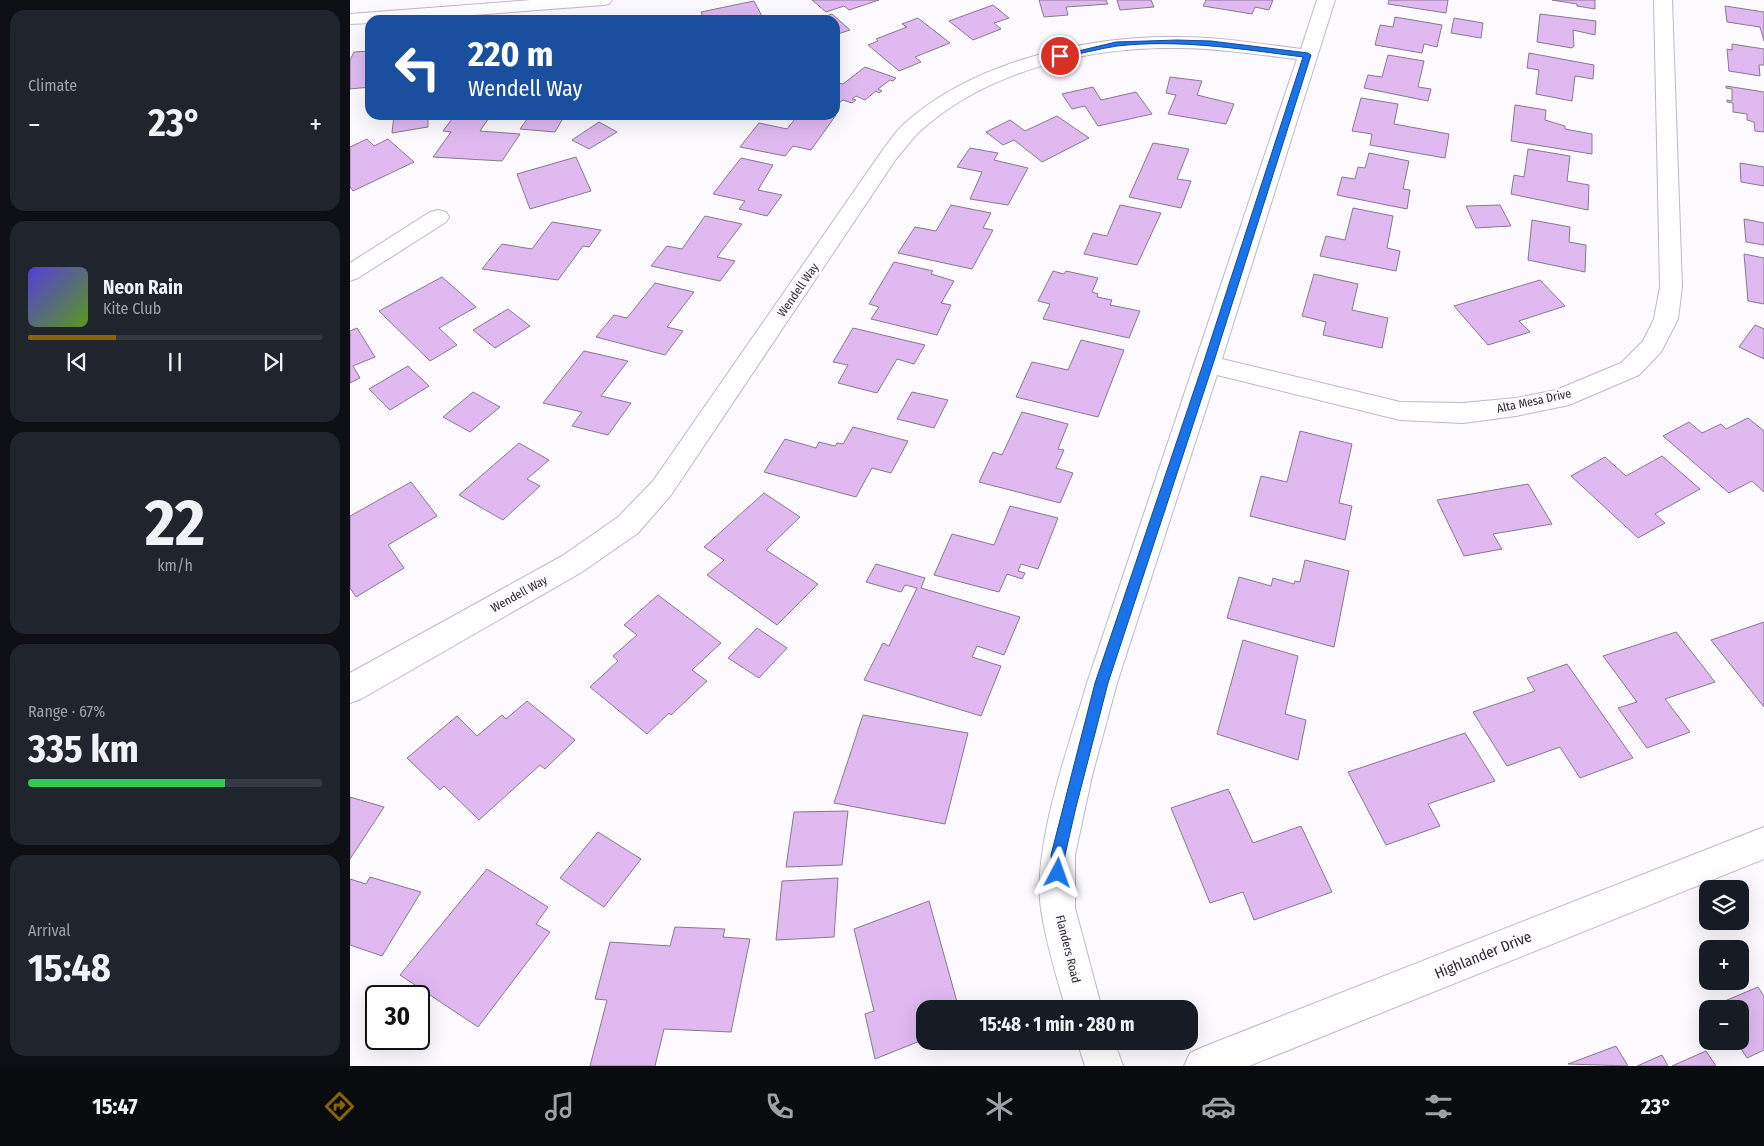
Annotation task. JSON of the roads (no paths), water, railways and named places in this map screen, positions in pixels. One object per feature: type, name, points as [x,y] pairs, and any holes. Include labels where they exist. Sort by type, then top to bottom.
[{"type":"street","points":[[403,15],[603,0]]},
{"type":"street","name":"Flanders Road","points":[[1081,1000],[1074,980],[1058,908],[1058,855],[1102,683],[1326,0]]},
{"type":"street","name":"Alta Mesa Drive","points":[[1208,364],[1400,411],[1463,413],[1516,407],[1560,398],[1598,384],[1630,369],[1652,346],[1666,319],[1671,287],[1663,0]]},
{"type":"street","points":[[350,19],[365,18]]},
{"type":"street","name":"Wendell Way","points":[[350,689],[572,564],[628,525],[662,488],[889,155],[912,128],[941,106],[966,90],[1002,72],[1078,51],[1116,44],[1211,43],[1308,55]]},
{"type":"street","points":[[350,273],[438,217]]},
{"type":"street","name":"Highlander Drive","points":[[1202,1066],[1764,843]]},
{"type":"street","points":[[1099,1050],[1104,1066]]}]
